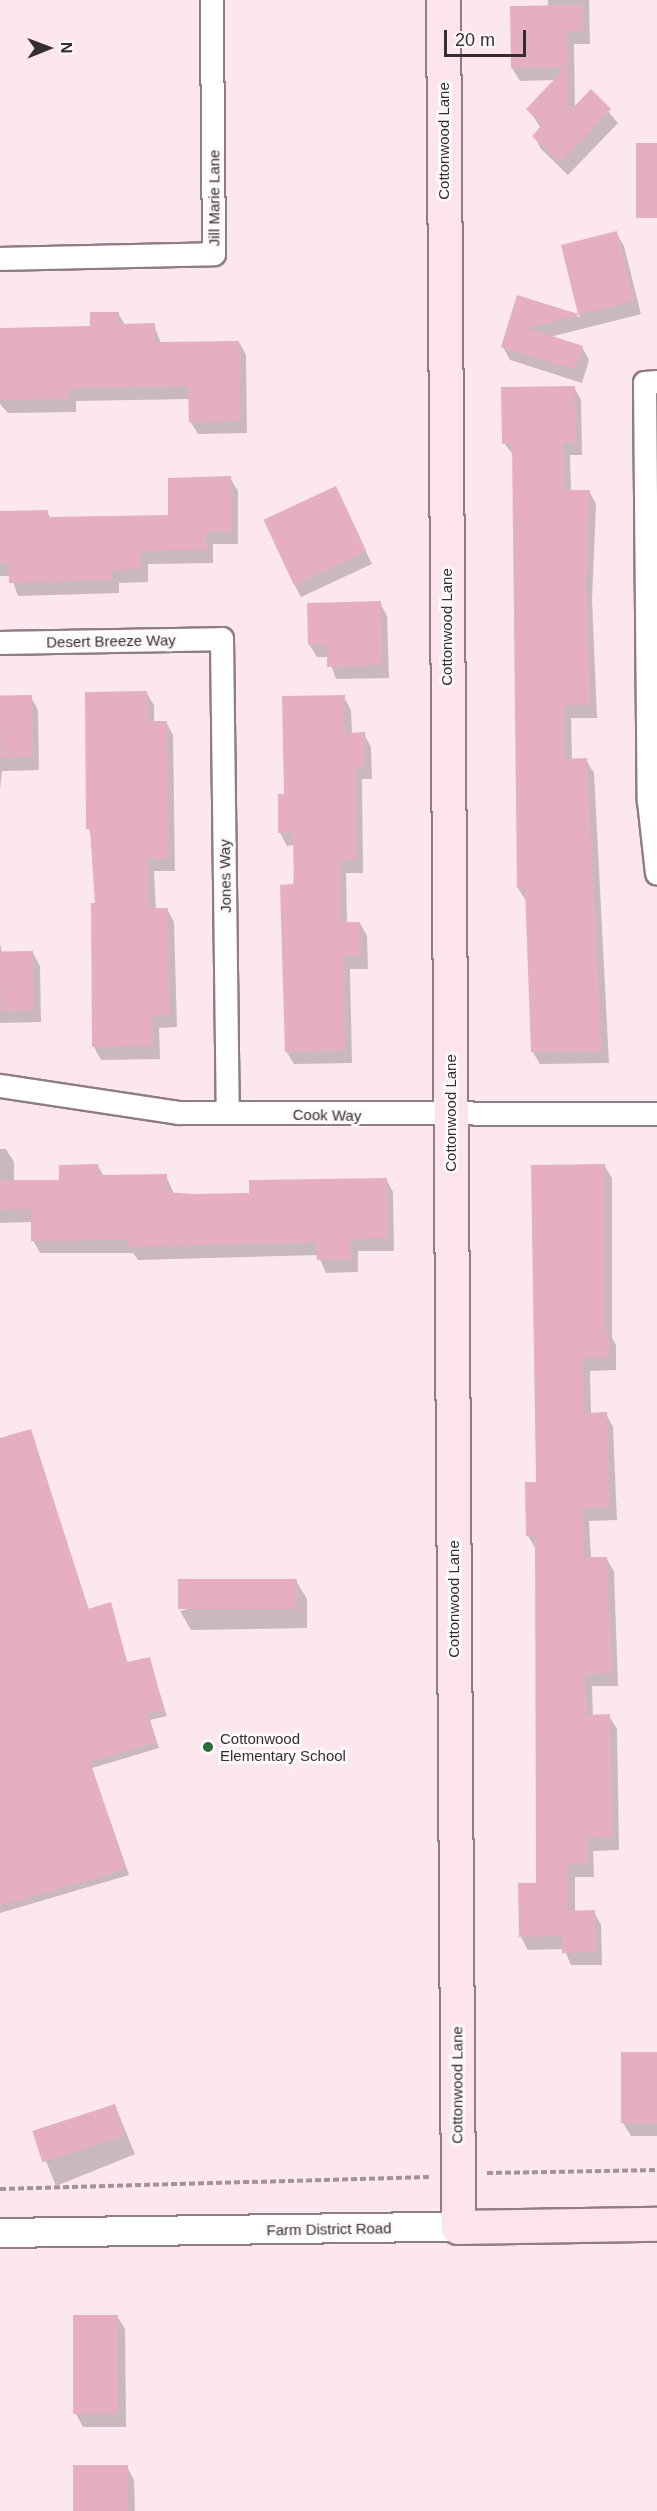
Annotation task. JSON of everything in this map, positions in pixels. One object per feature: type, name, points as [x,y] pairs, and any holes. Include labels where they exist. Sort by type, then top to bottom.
[{"type":"main road","name":"Cottonwood Lane","points":[[443,0],[458,2227]]},
{"type":"main road","name":"Farm District Road","points":[[458,2227],[657,2224]]},
{"type":"street","name":"Jill Marie Lane","points":[[0,259],[214,254],[212,0]]},
{"type":"street","points":[[657,382],[645,383],[649,801],[657,874]]},
{"type":"street","name":"Desert Breeze Way","points":[[0,643],[222,639]]},
{"type":"street","name":"Jones Way","points":[[222,639],[228,1113]]},
{"type":"street","name":"Cook Way","points":[[0,1086],[179,1113],[451,1116],[657,1114]]},
{"type":"street","name":"Farm District Road","points":[[0,2233],[458,2227]]},
{"type":"path","points":[[0,2189],[413,2180],[458,2173],[657,2170]]},
{"type":"building","points":[[583,5],[583,31],[567,31],[569,112],[591,89],[611,109],[560,163],[532,136],[542,125],[526,109],[566,67],[511,68],[510,6]]},
{"type":"building","points":[[636,143],[657,143],[657,218],[636,218]]},
{"type":"building","points":[[617,231],[634,301],[527,328],[583,346],[575,370],[501,347],[517,295],[578,314],[561,245]]},
{"type":"building","points":[[90,312],[119,312],[119,324],[155,323],[155,342],[239,341],[241,421],[189,422],[188,386],[69,388],[70,399],[0,400],[0,328],[90,326]]},
{"type":"building","points":[[575,386],[576,442],[563,443],[564,490],[590,490],[586,586],[591,705],[564,705],[565,759],[587,758],[602,1051],[531,1052],[525,888],[517,888],[512,443],[502,444],[501,387]]},
{"type":"building","points":[[231,476],[232,531],[206,532],[207,550],[141,551],[141,569],[112,570],[112,580],[9,583],[9,563],[0,563],[0,511],[48,510],[48,517],[168,515],[168,478]]},
{"type":"building","points":[[336,486],[366,551],[294,585],[263,520]]},
{"type":"building","points":[[381,601],[383,665],[327,667],[327,644],[308,645],[307,603]]},
{"type":"building","points":[[147,691],[148,721],[167,721],[169,858],[148,859],[149,908],[168,908],[170,1015],[153,1015],[153,1046],[92,1047],[91,903],[95,903],[90,829],[86,829],[85,692]]},
{"type":"building","points":[[32,695],[33,757],[1,758],[0,696]]},
{"type":"building","points":[[345,695],[345,733],[365,732],[365,766],[356,767],[356,860],[340,860],[341,922],[360,922],[361,956],[344,956],[346,1050],[285,1052],[280,885],[294,884],[293,833],[278,833],[278,794],[284,794],[282,696]]},
{"type":"building","points":[[33,951],[34,1010],[1,1011],[0,952]]},
{"type":"building","points":[[98,1164],[99,1175],[167,1174],[167,1192],[192,1194],[249,1193],[249,1180],[387,1178],[388,1238],[351,1239],[351,1259],[317,1260],[316,1242],[129,1247],[128,1240],[31,1241],[31,1209],[0,1210],[0,1180],[59,1180],[59,1165]]},
{"type":"building","points":[[605,1164],[605,1331],[609,1330],[610,1358],[583,1358],[584,1413],[607,1412],[610,1508],[583,1508],[584,1557],[607,1557],[612,1673],[585,1674],[587,1715],[610,1714],[612,1837],[587,1838],[587,1864],[568,1865],[568,1911],[595,1910],[596,1952],[562,1953],[562,1936],[519,1937],[518,1883],[536,1883],[535,1536],[526,1536],[525,1482],[536,1482],[531,1165]]},
{"type":"building","points":[[31,1429],[88,1609],[111,1602],[127,1662],[150,1657],[164,1710],[148,1714],[156,1742],[90,1762],[126,1869],[0,1906],[0,1438]]},
{"type":"building","points":[[178,1579],[297,1579],[297,1609],[178,1609]]},
{"type":"building","points":[[621,2052],[657,2052],[657,2123],[621,2123]]},
{"type":"building","points":[[115,2104],[125,2135],[42,2162],[32,2131]]},
{"type":"building","points":[[73,2315],[118,2315],[118,2414],[73,2414]]},
{"type":"building","points":[[73,2465],[128,2465],[128,2511],[73,2511]]},
{"type":"place","name":"Cottonwood Elementary School","points":[[208,1747]]}]
